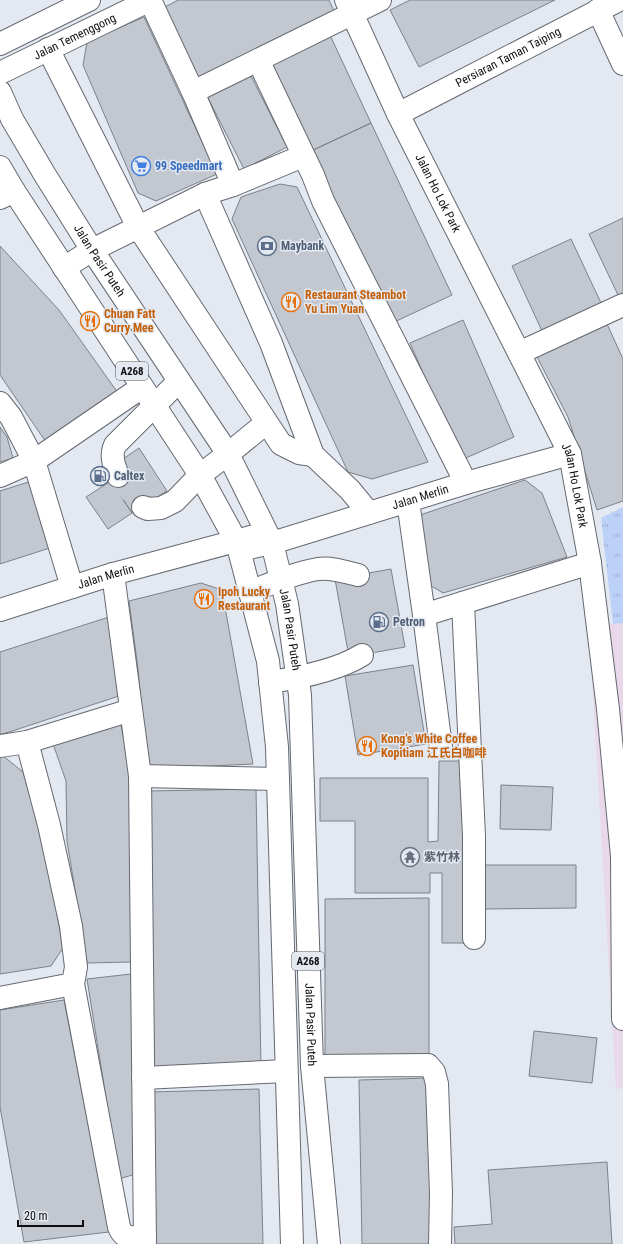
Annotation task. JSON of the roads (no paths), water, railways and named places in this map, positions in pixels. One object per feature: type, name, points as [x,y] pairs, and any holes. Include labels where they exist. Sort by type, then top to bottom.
[{"type":"street","points":[[0,44],[89,0]]},
{"type":"street","points":[[150,0],[193,92],[233,185]]},
{"type":"street","name":"Jalan Temenggong","points":[[0,73],[150,0]]},
{"type":"street","points":[[193,92],[258,60],[349,7],[380,0]]},
{"type":"street","name":"Persiaran Taman Taiping","points":[[398,114],[619,0]]},
{"type":"street","name":"Jalan Ho Lok Park","points":[[349,7],[398,114],[570,454],[590,563],[608,709],[622,856],[623,1019]]},
{"type":"street","points":[[598,10],[623,64]]},
{"type":"street","points":[[48,49],[138,227],[281,444],[299,453],[313,455]]},
{"type":"street","points":[[258,60],[327,208],[466,484]]},
{"type":"street","name":"Jalan Pasir Puteh","points":[[0,92],[12,119],[92,250],[228,454],[269,538],[281,579],[287,604],[300,703],[312,1066],[329,1244]]},
{"type":"street","points":[[64,268],[92,250],[205,194],[233,185],[303,156]]},
{"type":"street","name":"Jalan Pasir Puteh","points":[[0,168],[7,194],[64,268],[200,475],[237,546],[250,592],[268,661],[277,747],[292,1244]]},
{"type":"street","points":[[205,194],[271,343],[313,455],[350,490],[369,513]]},
{"type":"street","points":[[519,353],[623,305]]},
{"type":"street","points":[[0,476],[34,461],[148,396],[179,381]]},
{"type":"street","points":[[118,476],[112,460],[112,452],[115,445],[148,396]]},
{"type":"street","points":[[0,403],[11,417],[34,461],[72,586]]},
{"type":"street","points":[[143,507],[148,509],[161,508],[175,501],[200,475],[266,423]]},
{"type":"street","name":"Jalan Merlin","points":[[0,610],[113,574],[237,546],[369,513],[570,454]]},
{"type":"street","points":[[408,502],[441,747]]},
{"type":"street","points":[[424,615],[590,563]]},
{"type":"street","points":[[250,592],[281,579],[319,569],[335,570],[358,575]]},
{"type":"street","points":[[27,742],[49,825],[71,926],[76,967],[73,984],[118,1227],[121,1234],[126,1237],[145,1241],[140,776],[113,574]]},
{"type":"street","points":[[463,603],[474,836],[474,938]]},
{"type":"street","points":[[270,682],[297,678],[350,663],[362,655]]},
{"type":"street","points":[[0,746],[27,742],[131,710]]},
{"type":"street","points":[[140,776],[278,779]]},
{"type":"street","points":[[0,998],[73,984]]},
{"type":"street","points":[[312,1066],[428,1065],[434,1072],[437,1084],[441,1193],[440,1244]]},
{"type":"street","points":[[143,1078],[286,1071]]},
{"type":"tunnel","points":[[118,476],[143,507]]},
{"type":"tunnel","points":[[358,575],[367,595],[370,615],[369,635],[362,655]]},
{"type":"place","name":"99 Speedmart","points":[[141,166]]},
{"type":"place","name":"Maybank","points":[[267,246]]},
{"type":"place","name":"Restaurant Steambot Yu Lim Yuan","points":[[291,302]]},
{"type":"place","name":"Chuan Fatt Curry Mee","points":[[90,321]]},
{"type":"place","name":"Caltex","points":[[100,476]]},
{"type":"place","name":"Ipoh Lucky Restaurant","points":[[204,599]]},
{"type":"place","name":"Petron","points":[[379,622]]},
{"type":"place","name":"Kong's White Coffee Kopitiam 江氏白咖啡","points":[[367,746]]},
{"type":"place","name":"紫竹林","points":[[410,857]]}]
